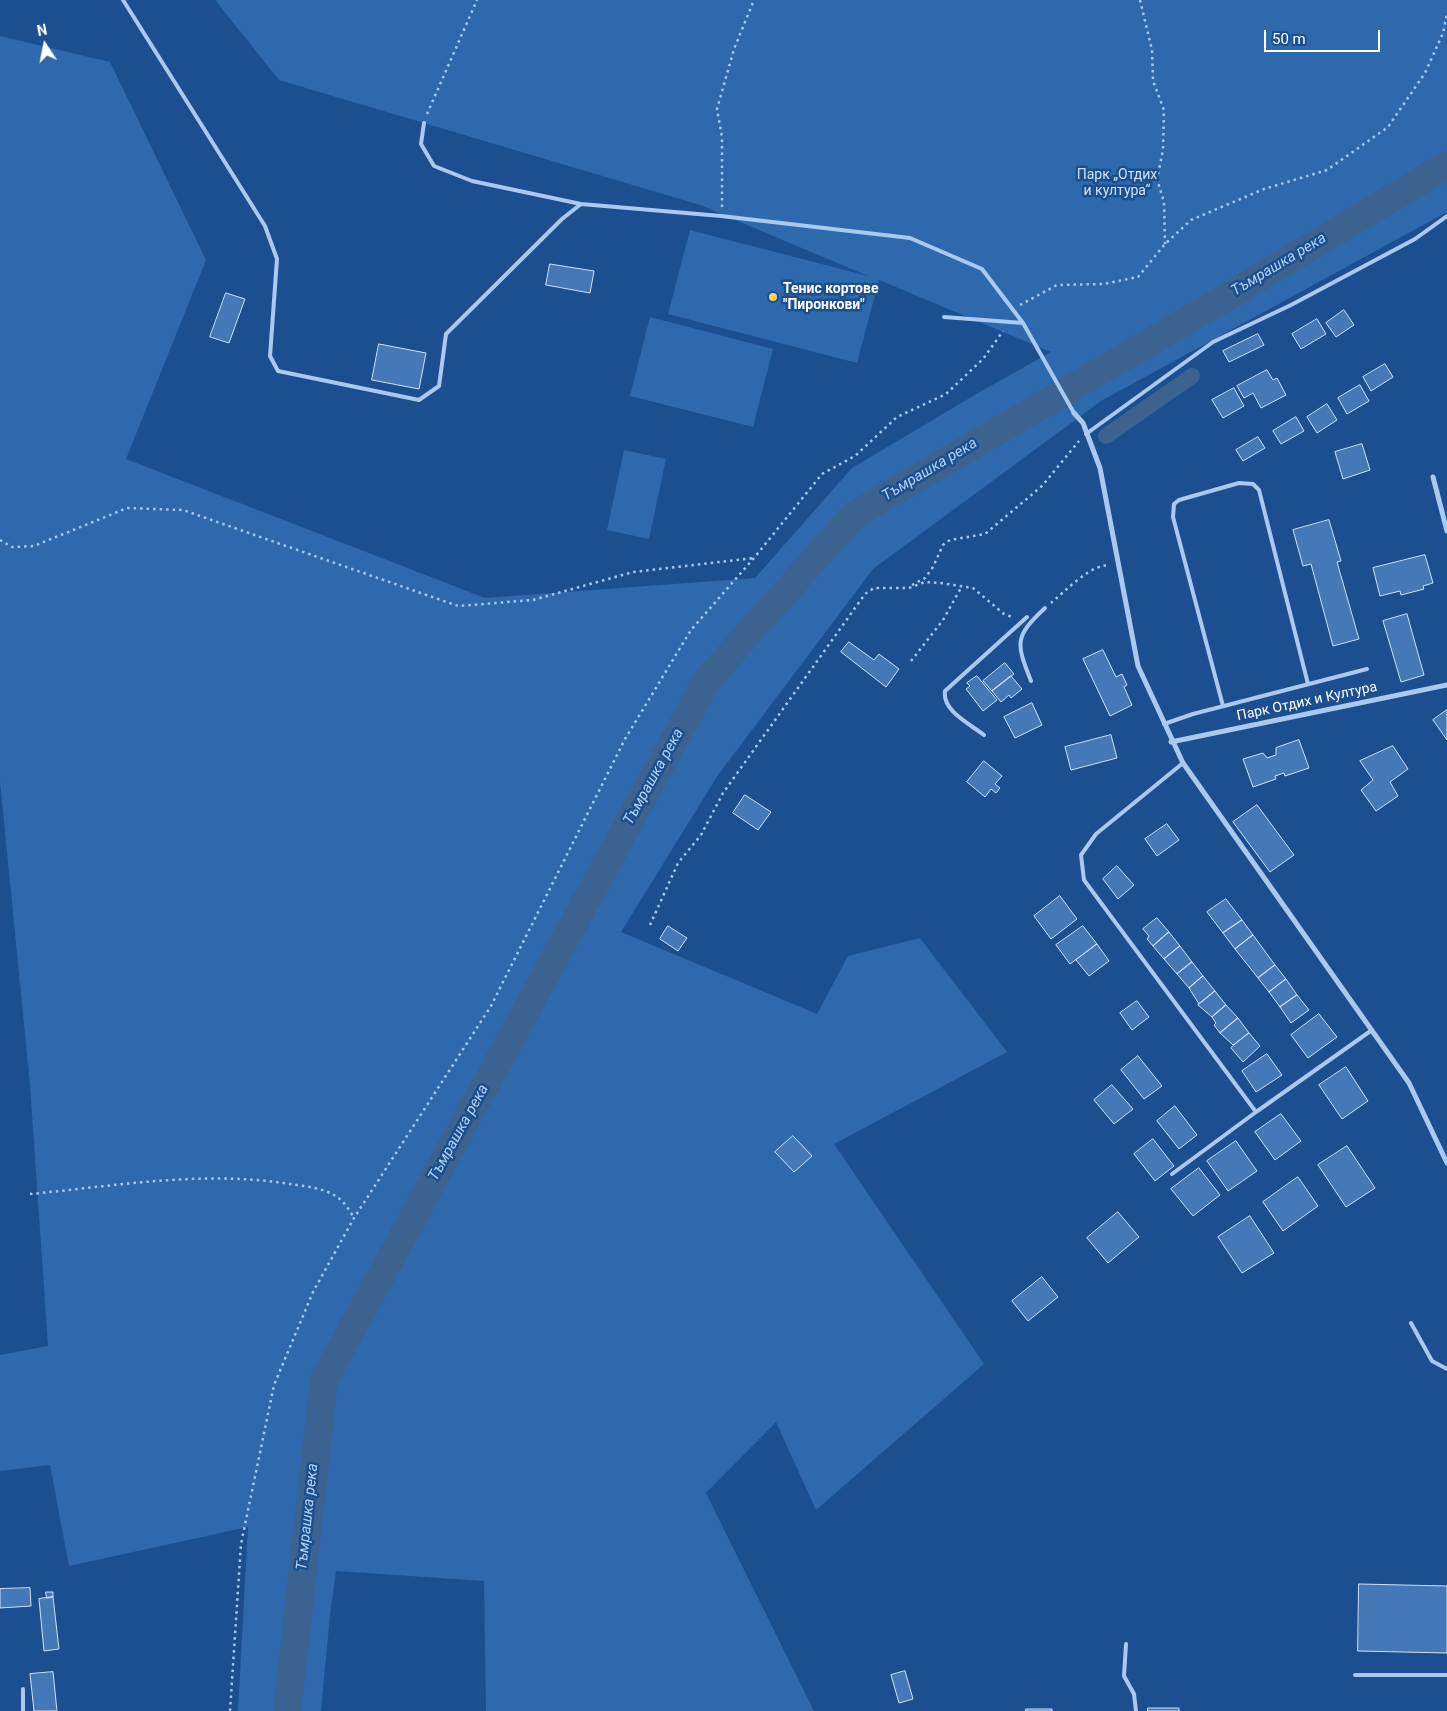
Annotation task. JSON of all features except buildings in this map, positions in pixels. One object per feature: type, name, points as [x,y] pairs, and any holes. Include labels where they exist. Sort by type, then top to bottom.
[{"type":"street","points":[[1074,413],[1083,423],[1100,468],[1138,666],[1171,742],[1183,763],[1408,1083],[1447,1163]]},
{"type":"street","points":[[1433,477],[1447,531]]},
{"type":"street","name":"Парк Отдих и Култура","points":[[1171,742],[1447,685]]},
{"type":"lane","points":[[123,0],[264,226],[277,259],[270,356],[278,371],[419,400],[439,386],[446,334],[562,219],[581,204]]},
{"type":"lane","points":[[424,123],[421,144],[434,166],[472,181],[581,204],[721,216],[910,238],[982,269],[1023,323],[1074,413]]},
{"type":"lane","points":[[1086,434],[1213,342],[1291,305],[1415,239],[1447,216]]},
{"type":"lane","points":[[944,317],[1023,323]]},
{"type":"lane","points":[[1223,706],[1173,517],[1174,504],[1179,500],[1239,483],[1253,484],[1259,490],[1308,684]]},
{"type":"lane","points":[[1031,681],[1020,651],[1019,640],[1031,621],[1045,608]]},
{"type":"lane","points":[[984,735],[947,706],[944,699],[945,691],[1027,617]]},
{"type":"lane","points":[[1164,724],[1223,706],[1367,669]]},
{"type":"lane","points":[[1183,763],[1096,834],[1081,855],[1084,880],[1256,1112]]},
{"type":"lane","points":[[1172,1174],[1372,1030]]},
{"type":"lane","points":[[1410,1323],[1432,1361],[1447,1369]]},
{"type":"lane","points":[[1126,1644],[1124,1676],[1134,1694],[1136,1711]]},
{"type":"lane","points":[[1355,1675],[1447,1675]]},
{"type":"lane","points":[[23,1689],[23,1711]]},
{"type":"path","points":[[424,123],[477,0]]},
{"type":"path","points":[[721,216],[722,138],[717,109],[734,49],[754,0]]},
{"type":"path","points":[[1140,0],[1152,50],[1154,81],[1164,110],[1163,150],[1158,179],[1164,202],[1165,244]]},
{"type":"path","points":[[1012,309],[1057,285],[1103,284],[1138,277],[1165,244],[1191,220],[1264,189],[1327,170],[1388,128],[1424,73],[1443,33],[1447,13]]},
{"type":"path","points":[[230,1711],[242,1544],[274,1385],[313,1292],[354,1218],[491,1006],[625,739],[686,638],[822,474],[855,456],[897,417],[946,394],[983,359],[1008,322]]},
{"type":"path","points":[[909,588],[925,578],[933,567],[943,545],[950,540],[985,534],[1042,486],[1068,451],[1086,434]]},
{"type":"path","points":[[0,540],[12,547],[34,546],[127,508],[183,510],[458,606],[533,600],[633,572],[754,558]]},
{"type":"path","points":[[1045,608],[1090,571],[1106,565],[1121,570]]},
{"type":"path","points":[[650,925],[678,863],[702,835],[723,793],[865,594],[874,588],[909,588],[925,582],[962,586],[973,588],[1004,614],[1020,619],[1027,617]]},
{"type":"path","points":[[911,661],[943,620],[962,586]]},
{"type":"path","points":[[30,1194],[225,1177],[261,1179],[312,1188],[334,1195],[346,1205],[354,1218]]},
{"type":"green space","name":"Парк „Отдих и култура“","points":[[215,0],[1447,0],[1447,212],[1101,401],[873,569],[718,775],[621,932],[817,1014],[848,956],[920,938],[1007,1052],[834,1144],[984,1364],[816,1510],[776,1422],[706,1493],[814,1711],[486,1711],[484,1581],[336,1571],[321,1711],[238,1711],[248,1527],[69,1566],[50,1465],[0,1471],[0,1355],[48,1346],[30,1085],[0,781],[0,36],[110,62],[206,260],[126,459],[485,598],[755,578],[852,468],[1051,352],[879,280],[857,363],[668,314],[690,230],[868,276],[700,205],[279,80]]},
{"type":"green space","points":[[650,317],[773,349],[753,427],[630,396]]},
{"type":"green space","points":[[624,450],[666,459],[649,539],[607,530]]},
{"type":"waterway","name":"Тъмрашка река","points":[[287,1711],[324,1380],[707,680],[854,515],[1210,307],[1447,165]]},
{"type":"waterway","points":[[1106,436],[1192,376]]},
{"type":"place","name":"Тенис кортове \"Пиронкови\"","points":[[773,297]]}]
